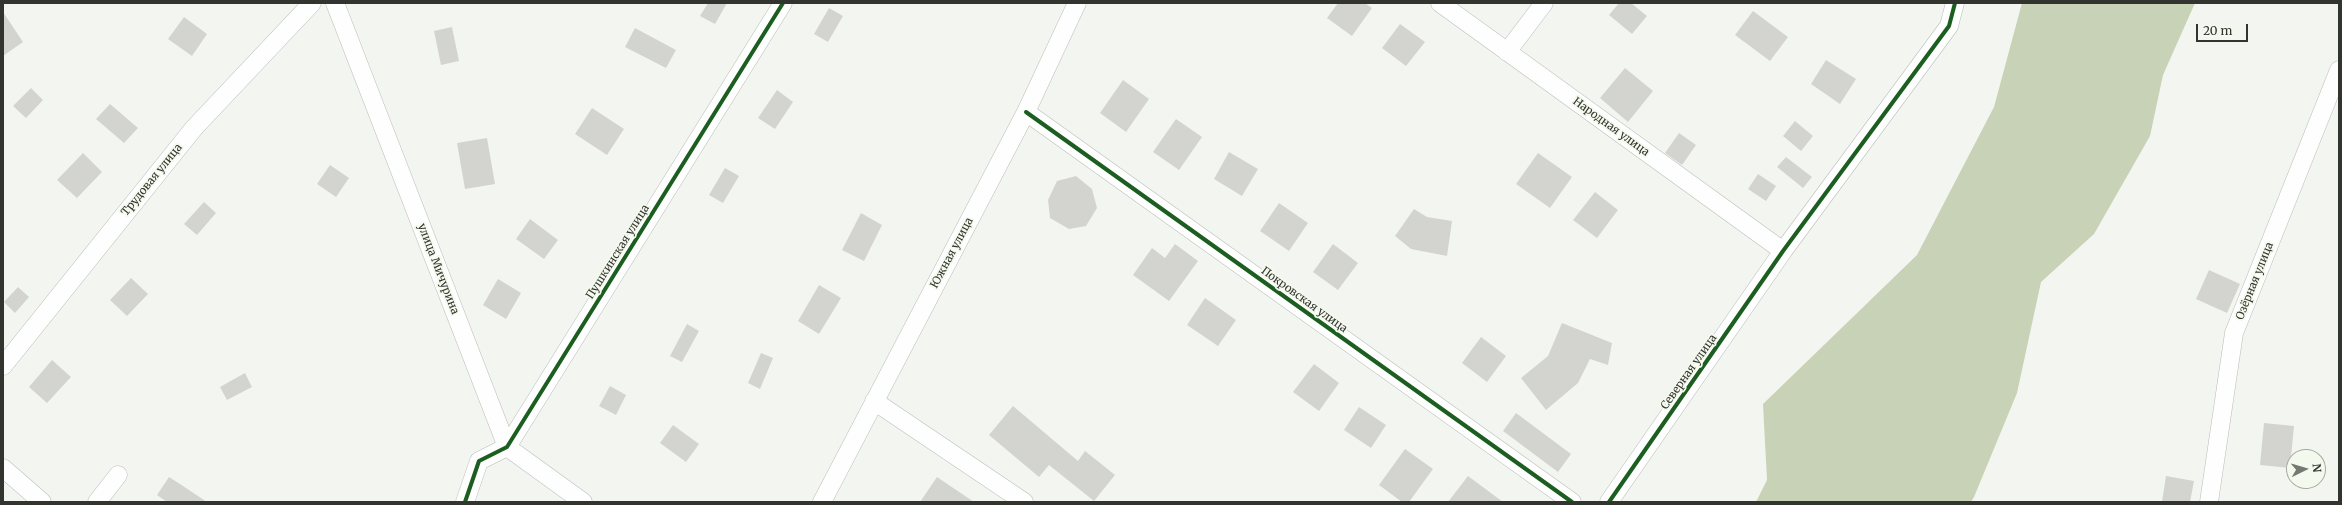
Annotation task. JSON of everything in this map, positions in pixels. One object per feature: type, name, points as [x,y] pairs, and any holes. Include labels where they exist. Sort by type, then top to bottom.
[{"type":"street","name":"Трудовая улица","points":[[3,366],[194,128],[312,3]]},
{"type":"street","name":"улица Мичурина","points":[[335,3],[507,447]]},
{"type":"street","name":"Пушкинская улица","points":[[507,447],[784,3]]},
{"type":"street","name":"Южная улица","points":[[822,502],[1026,112],[1077,3]]},
{"type":"street","name":"Народная улица","points":[[1440,3],[1783,251]]},
{"type":"street","points":[[1507,52],[1544,3]]},
{"type":"street","name":"Северная улица","points":[[1609,502],[1783,251],[1948,26],[1955,3]]},
{"type":"street","name":"Озёрная улица","points":[[2209,502],[2234,333],[2339,70]]},
{"type":"street","name":"Покровская улица","points":[[1026,112],[1572,502]]},
{"type":"street","points":[[874,402],[1024,502]]},
{"type":"street","points":[[465,502],[479,461],[507,447],[583,502]]},
{"type":"street","points":[[3,468],[42,502]]},
{"type":"street","points":[[97,502],[118,475]]},
{"type":"shaded area","points":[[2022,3],[2195,3],[2163,75],[2150,136],[2094,234],[2041,282],[2017,393],[1974,497],[1971,502],[1756,502],[1767,480],[1763,404],[1917,255],[1994,107]]},
{"type":"building","points":[[708,3],[727,3],[715,24],[700,16]]},
{"type":"building","points":[[1338,3],[1365,3],[1372,8],[1352,36],[1327,18]]},
{"type":"building","points":[[1619,3],[1631,3],[1647,16],[1632,34],[1609,15]]},
{"type":"building","points":[[829,8],[843,16],[828,42],[814,34]]},
{"type":"building","points":[[1753,11],[1788,37],[1770,61],[1735,35]]},
{"type":"building","points":[[3,12],[23,42],[3,56]]},
{"type":"building","points":[[184,17],[207,34],[192,56],[168,39]]},
{"type":"building","points":[[1400,24],[1425,42],[1406,66],[1382,48]]},
{"type":"building","points":[[452,27],[459,61],[441,65],[434,31]]},
{"type":"building","points":[[635,28],[676,50],[666,68],[625,47]]},
{"type":"building","points":[[1826,60],[1856,79],[1840,104],[1811,84]]},
{"type":"building","points":[[1625,68],[1653,91],[1628,122],[1600,98]]},
{"type":"building","points":[[1123,80],[1149,99],[1126,132],[1100,113]]},
{"type":"building","points":[[31,88],[43,100],[26,118],[13,106]]},
{"type":"building","points":[[777,90],[793,102],[775,129],[758,118]]},
{"type":"building","points":[[110,104],[138,128],[124,143],[96,119]]},
{"type":"building","points":[[592,108],[624,129],[607,155],[575,134]]},
{"type":"building","points":[[1176,119],[1202,137],[1179,170],[1153,152]]},
{"type":"building","points":[[1795,121],[1813,136],[1801,151],[1783,136]]},
{"type":"building","points":[[1679,133],[1696,145],[1682,165],[1665,153]]},
{"type":"building","points":[[487,138],[495,184],[465,189],[457,143]]},
{"type":"building","points":[[1229,152],[1258,169],[1242,196],[1214,179]]},
{"type":"building","points":[[83,153],[102,172],[77,198],[57,180]]},
{"type":"building","points":[[1538,153],[1572,177],[1550,208],[1516,184]]},
{"type":"building","points":[[1786,157],[1812,177],[1803,188],[1777,167]]},
{"type":"building","points":[[330,165],[349,178],[336,197],[317,184]]},
{"type":"building","points":[[725,168],[739,176],[723,203],[709,195]]},
{"type":"building","points":[[1758,174],[1776,186],[1766,201],[1748,189]]},
{"type":"building","points":[[1076,176],[1092,189],[1097,208],[1086,226],[1069,229],[1050,218],[1048,200],[1057,181]]},
{"type":"building","points":[[1595,192],[1618,210],[1597,238],[1573,220]]},
{"type":"building","points":[[204,202],[216,213],[197,235],[184,224]]},
{"type":"building","points":[[1279,203],[1308,223],[1289,251],[1260,231]]},
{"type":"building","points":[[1414,209],[1427,217],[1452,221],[1447,256],[1411,249],[1395,236]]},
{"type":"building","points":[[861,213],[882,225],[864,261],[842,250]]},
{"type":"building","points":[[530,219],[558,240],[544,259],[516,239]]},
{"type":"building","points":[[1175,244],[1198,261],[1169,301],[1133,275],[1152,248],[1165,258]]},
{"type":"building","points":[[1333,244],[1358,263],[1338,290],[1313,272]]},
{"type":"building","points":[[2209,270],[2240,284],[2227,313],[2196,299]]},
{"type":"building","points":[[131,278],[148,294],[127,316],[110,300]]},
{"type":"building","points":[[498,279],[521,293],[506,319],[483,305]]},
{"type":"building","points":[[819,285],[841,298],[819,334],[798,321]]},
{"type":"building","points":[[18,287],[29,297],[15,313],[4,302]]},
{"type":"building","points":[[1205,298],[1236,320],[1218,346],[1187,325]]},
{"type":"building","points":[[1562,323],[1612,343],[1608,365],[1590,359],[1578,383],[1546,410],[1521,378],[1548,356]]},
{"type":"building","points":[[687,324],[699,331],[682,362],[670,356]]},
{"type":"building","points":[[1481,337],[1506,356],[1487,382],[1462,363]]},
{"type":"building","points":[[761,353],[773,358],[760,389],[748,383]]},
{"type":"building","points":[[52,360],[71,377],[47,403],[29,387]]},
{"type":"building","points":[[1314,364],[1339,383],[1319,411],[1293,392]]},
{"type":"building","points":[[245,373],[252,387],[227,400],[220,387]]},
{"type":"building","points":[[610,386],[626,395],[616,415],[599,406]]},
{"type":"building","points":[[1013,406],[1078,461],[1085,451],[1115,475],[1094,501],[1049,465],[1039,477],[989,435]]},
{"type":"building","points":[[1359,407],[1386,425],[1371,448],[1344,430]]},
{"type":"building","points":[[1516,413],[1571,454],[1558,472],[1503,431]]},
{"type":"building","points":[[2264,423],[2294,426],[2292,449],[2286,449],[2286,468],[2260,465]]},
{"type":"building","points":[[673,425],[699,444],[686,462],[660,443]]},
{"type":"building","points":[[1405,449],[1433,469],[1409,502],[1402,502],[1379,485]]},
{"type":"building","points":[[1468,476],[1503,502],[1448,502]]},
{"type":"building","points":[[2166,476],[2194,481],[2190,502],[2162,502]]},
{"type":"building","points":[[169,477],[207,502],[167,502],[157,495]]},
{"type":"building","points":[[937,477],[974,502],[920,502]]},
{"type":"cycle path","points":[[465,502],[479,461],[507,447],[783,3]]},
{"type":"cycle path","points":[[1609,502],[1783,251],[1949,26],[1955,3]]},
{"type":"cycle path","points":[[1026,112],[1572,502]]}]
